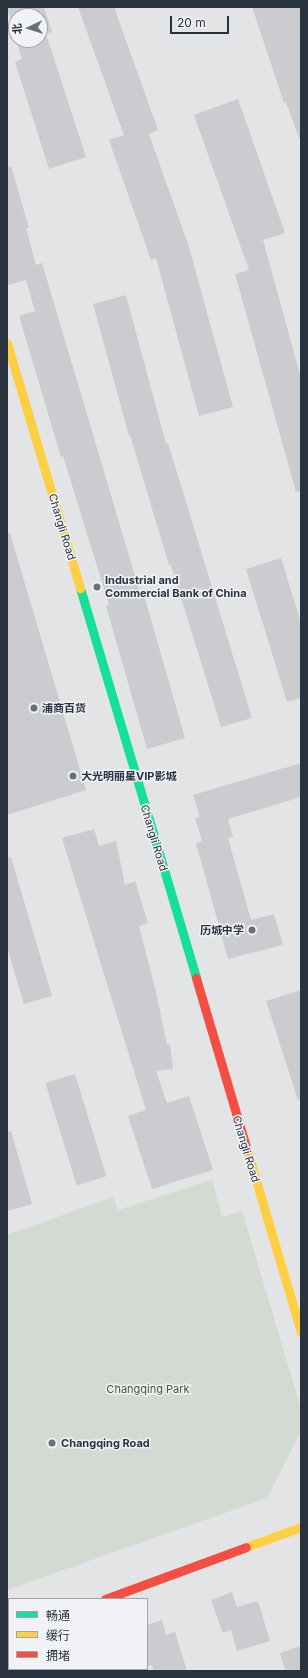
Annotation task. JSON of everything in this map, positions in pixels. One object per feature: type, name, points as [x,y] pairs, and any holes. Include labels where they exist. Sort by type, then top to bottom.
[{"type":"street","name":"Changli Road","points":[[7,344],[301,1332]]},
{"type":"street","points":[[108,1598],[301,1526]]},
{"type":"green space","name":"Changqing Park","points":[[212,1180],[222,1217],[242,1211],[301,1409],[301,1431],[267,1498],[7,1590],[7,1235],[113,1197],[118,1210]]},
{"type":"building","points":[[7,7],[44,8],[8,8],[8,11]]},
{"type":"building","points":[[78,7],[114,7],[158,130],[149,134],[189,247],[233,407],[199,416],[156,258],[151,260],[109,140],[124,135]]},
{"type":"building","points":[[252,7],[301,7],[301,138],[299,138],[286,102],[284,103]]},
{"type":"building","points":[[48,20],[52,32],[48,33]]},
{"type":"building","points":[[48,40],[86,157],[49,169],[15,62],[22,59],[19,48],[48,48]]},
{"type":"building","points":[[238,99],[285,233],[263,240],[301,378],[301,491],[296,492],[235,274],[249,270],[194,115]]},
{"type":"building","points":[[11,166],[29,228],[26,228],[36,265],[42,263],[141,596],[144,595],[185,738],[147,749],[106,606],[109,605],[63,456],[61,457],[19,316],[35,311],[26,280],[7,285],[7,167]]},
{"type":"building","points":[[126,295],[166,444],[168,443],[252,718],[221,727],[171,565],[169,565],[130,435],[129,436],[93,304]]},
{"type":"building","name":"浦商百货","points":[[10,533],[86,790],[7,815],[7,534]]},
{"type":"building","points":[[281,558],[301,623],[301,698],[287,702],[246,569]]},
{"type":"building","points":[[301,763],[301,797],[228,819],[233,837],[228,838],[251,920],[274,914],[283,945],[228,959],[196,843],[202,841],[195,818],[200,817],[193,795]]},
{"type":"building","points":[[94,829],[99,846],[116,841],[125,885],[135,881],[148,923],[139,926],[156,992],[167,1045],[170,1044],[173,1069],[156,1071],[167,1103],[189,1096],[213,1170],[152,1189],[128,1116],[146,1110],[62,838]]},
{"type":"building","points":[[11,857],[52,996],[24,1004],[7,947],[7,858]]},
{"type":"building","points":[[301,990],[301,1100],[298,1100],[266,1001]]},
{"type":"building","points":[[75,1074],[106,1176],[77,1185],[45,1083]]},
{"type":"building","points":[[11,1131],[32,1204],[7,1211],[7,1132]]},
{"type":"building","points":[[232,1592],[237,1607],[258,1601],[270,1641],[237,1651],[231,1630],[223,1633],[211,1600]]},
{"type":"building","points":[[162,1620],[166,1635],[175,1632],[187,1671],[154,1671],[152,1665],[148,1666],[148,1625]]},
{"type":"building","points":[[301,1646],[301,1671],[285,1671],[280,1653]]},
{"type":"traffic: fast","points":[[80,588],[196,978]]},
{"type":"traffic: slow","points":[[7,343],[80,588]]},
{"type":"traffic: slow","points":[[247,1150],[301,1332]]},
{"type":"traffic: slow","points":[[246,1547],[301,1527]]},
{"type":"traffic: jam","points":[[196,978],[247,1150]]},
{"type":"traffic: jam","points":[[108,1598],[246,1547]]},
{"type":"place","name":"Industrial and Commercial Bank of China","points":[[97,587]]},
{"type":"place","name":"浦商百货","points":[[34,708]]},
{"type":"place","name":"大光明丽星VIP影城","points":[[73,776]]},
{"type":"place","name":"历城中学","points":[[252,930]]},
{"type":"place","name":"Changqing Road","points":[[52,1443]]}]
